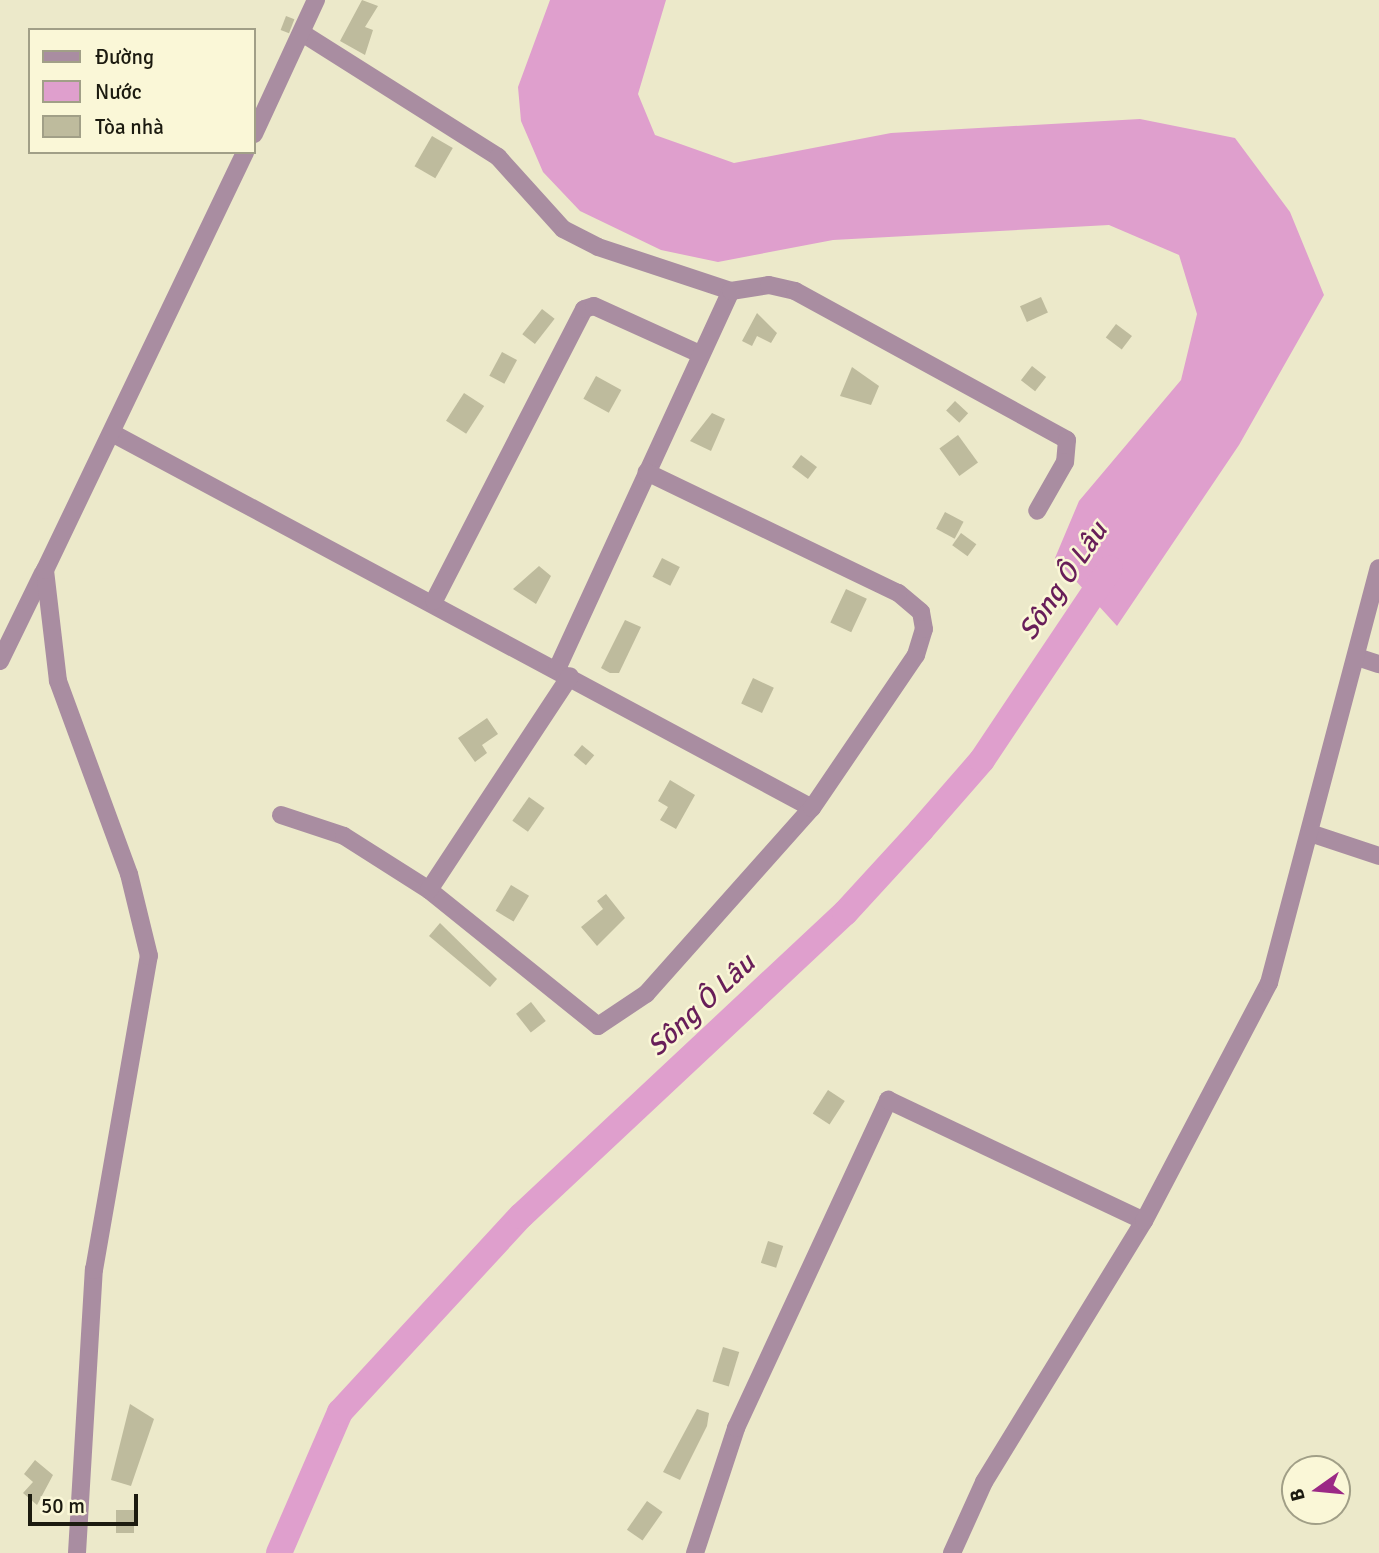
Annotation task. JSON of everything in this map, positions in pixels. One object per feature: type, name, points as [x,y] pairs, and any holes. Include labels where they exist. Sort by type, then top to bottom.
[{"type":"street","points":[[256,130],[316,0]]},
{"type":"street","points":[[302,33],[498,157],[563,229],[598,247],[731,291],[769,285],[795,291],[1068,440],[1065,462],[1037,511]]},
{"type":"street","points":[[0,661],[113,433],[244,154]]},
{"type":"street","points":[[429,890],[564,673],[647,472],[731,291]]},
{"type":"street","points":[[434,601],[584,309],[594,306],[700,354]]},
{"type":"street","points":[[113,433],[434,601],[813,808]]},
{"type":"street","points":[[281,815],[344,836],[429,890],[604,1026],[646,994],[813,808],[916,655],[924,629],[921,612],[898,593],[647,472]]},
{"type":"street","points":[[952,1553],[1034,1394],[1144,1220],[1269,983],[1379,568]]},
{"type":"street","points":[[45,570],[58,681],[129,874],[149,956],[94,1270],[77,1553]]},
{"type":"street","points":[[1357,657],[1379,664]]},
{"type":"street","points":[[1310,833],[1379,856]]},
{"type":"street","points":[[695,1553],[736,1428],[888,1100],[1144,1220]]},
{"type":"water","points":[[550,0],[666,0],[638,94],[655,135],[734,163],[891,133],[1140,119],[1235,138],[1290,212],[1324,295],[1239,445],[1117,626],[1055,558],[1079,501],[1181,380],[1197,314],[1179,255],[1109,225],[833,240],[718,262],[661,250],[580,211],[543,172],[521,121],[518,87]]},
{"type":"building","points":[[362,0],[378,6],[365,27],[373,30],[365,55],[340,41]]},
{"type":"building","points":[[286,16],[294,19],[289,33],[281,30]]},
{"type":"building","points":[[432,136],[453,148],[435,178],[414,166]]},
{"type":"building","points":[[1041,297],[1048,313],[1027,322],[1020,306]]},
{"type":"building","points":[[542,309],[555,319],[535,344],[522,334]]},
{"type":"building","points":[[757,313],[777,333],[771,343],[757,336],[752,346],[742,341]]},
{"type":"building","points":[[1116,324],[1132,336],[1122,350],[1106,338]]},
{"type":"building","points":[[502,352],[517,360],[504,384],[489,376]]},
{"type":"building","points":[[1032,366],[1046,377],[1035,391],[1021,380]]},
{"type":"building","points":[[852,367],[879,386],[871,405],[840,396]]},
{"type":"building","points":[[596,376],[621,390],[609,413],[583,399]]},
{"type":"building","points":[[464,393],[484,406],[466,434],[446,421]]},
{"type":"building","points":[[955,401],[968,413],[959,423],[946,411]]},
{"type":"building","points":[[712,413],[725,419],[711,451],[690,441]]},
{"type":"building","points":[[958,435],[978,463],[959,476],[939,449]]},
{"type":"building","points":[[801,455],[817,467],[808,479],[792,467]]},
{"type":"building","points":[[945,512],[964,522],[955,539],[936,529]]},
{"type":"building","points":[[961,533],[976,544],[968,556],[952,545]]},
{"type":"building","points":[[662,558],[680,567],[670,586],[652,577]]},
{"type":"building","points":[[539,566],[551,576],[536,604],[513,589]]},
{"type":"building","points":[[846,589],[867,599],[851,632],[830,623]]},
{"type":"building","points":[[625,620],[641,627],[619,673],[610,673],[601,668]]},
{"type":"building","points":[[753,678],[774,688],[762,713],[741,703]]},
{"type":"building","points":[[487,718],[498,734],[482,745],[487,753],[475,762],[458,738]]},
{"type":"building","points":[[582,745],[594,755],[586,765],[574,755]]},
{"type":"building","points":[[670,780],[695,795],[676,829],[660,820],[668,807],[658,801]]},
{"type":"building","points":[[529,797],[545,808],[528,832],[512,821]]},
{"type":"building","points":[[511,885],[529,896],[514,922],[496,911]]},
{"type":"building","points":[[606,894],[625,918],[597,946],[581,927],[603,909],[597,901]]},
{"type":"building","points":[[440,923],[497,979],[490,987],[429,936]]},
{"type":"building","points":[[531,1002],[546,1021],[531,1033],[516,1014]]},
{"type":"building","points":[[828,1090],[845,1101],[830,1124],[813,1113]]},
{"type":"building","points":[[768,1241],[783,1246],[776,1268],[761,1263]]},
{"type":"building","points":[[723,1347],[739,1352],[729,1386],[712,1381]]},
{"type":"building","points":[[130,1404],[154,1419],[131,1486],[111,1480]]},
{"type":"building","points":[[697,1409],[709,1413],[707,1426],[680,1480],[663,1472]]},
{"type":"building","points":[[35,1460],[53,1475],[37,1505],[23,1493],[33,1482],[24,1474]]},
{"type":"building","points":[[647,1501],[663,1512],[642,1541],[627,1530]]},
{"type":"building","points":[[116,1510],[134,1510],[134,1533],[116,1533]]},
{"type":"waterway","name":"Sông Ô Lâu","points":[[279,1553],[340,1412],[521,1216],[845,913],[921,830],[982,760],[1110,569]]}]
